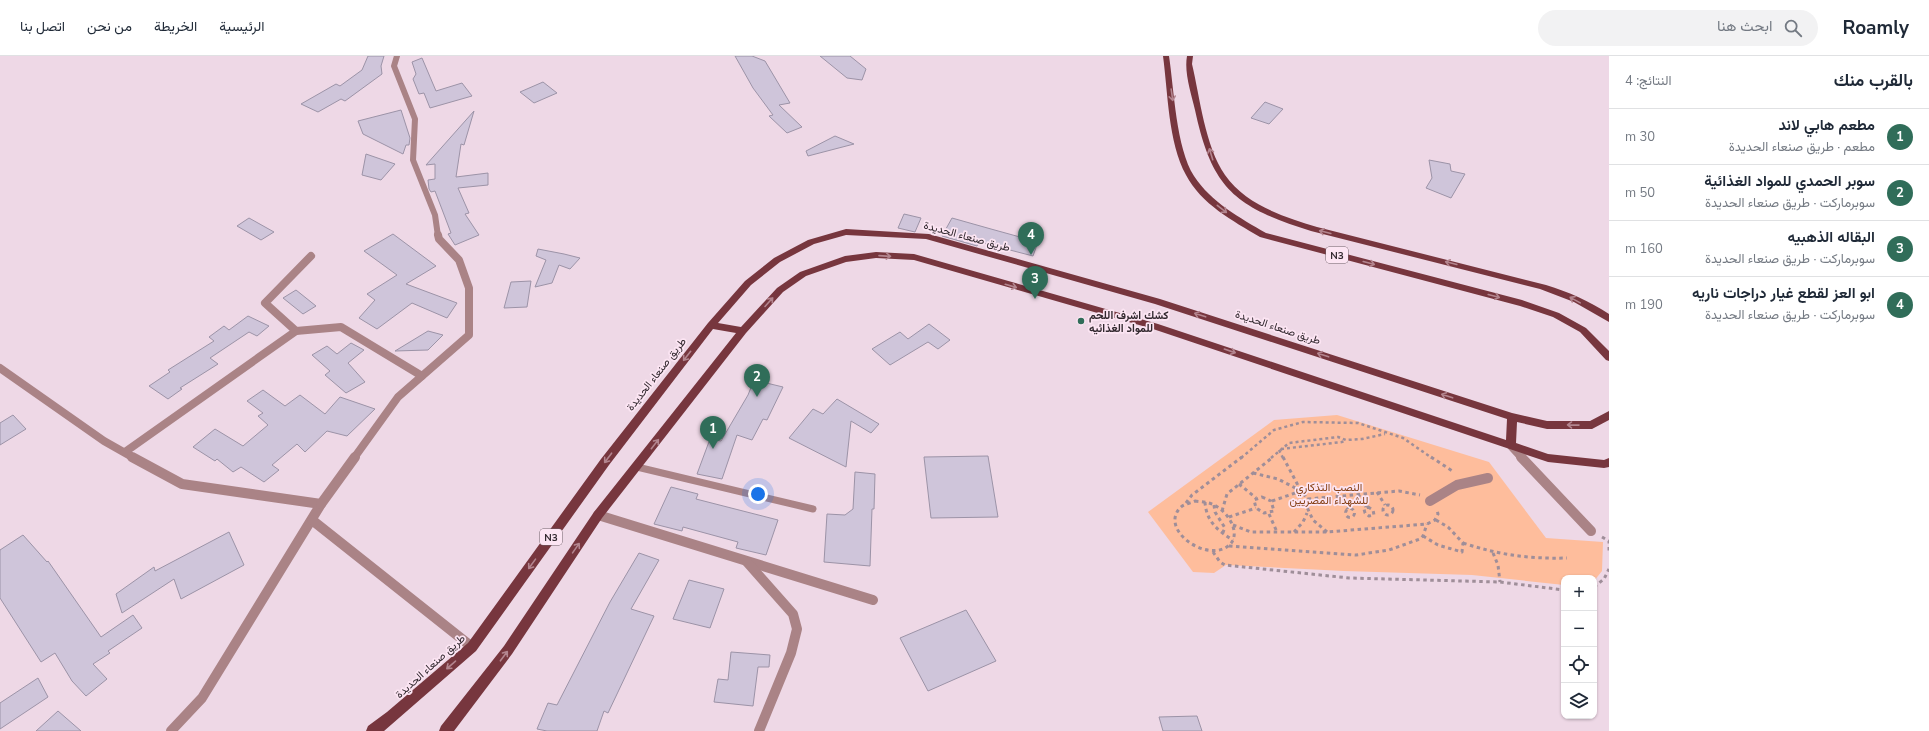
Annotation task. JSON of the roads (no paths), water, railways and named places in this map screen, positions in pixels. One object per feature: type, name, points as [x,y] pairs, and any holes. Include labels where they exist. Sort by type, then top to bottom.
[{"type":"main road","name":"N3","points":[[1166,56],[1181,158],[1189,175],[1198,187],[1211,200],[1234,218],[1263,235],[1522,303],[1556,315],[1583,330],[1609,357]]},
{"type":"main road","name":"N3","points":[[1190,56],[1189,64],[1211,159],[1222,177],[1247,200],[1274,215],[1309,228],[1517,279],[1565,294],[1609,319]]},
{"type":"main road","name":"طريق صنعاء الحديدة","points":[[373,731],[392,718],[472,647],[605,462],[711,325],[748,283],[777,260],[811,242],[846,232],[926,236],[1157,301],[1512,417],[1547,425],[1592,426],[1609,415]]},
{"type":"main road","name":"N3","points":[[446,731],[508,650],[598,515],[638,467],[743,332],[780,290],[803,274],[846,259],[876,255],[914,257],[1155,326],[1548,458],[1604,464],[1609,462]]},
{"type":"main road","points":[[711,325],[743,332]]},
{"type":"main road","points":[[1510,446],[1512,417]]},
{"type":"street","points":[[171,731],[202,698],[321,504],[398,397],[469,335],[469,288],[459,260],[439,239],[435,215],[413,160],[415,119],[394,66],[397,56]]},
{"type":"street","points":[[296,331],[265,303],[311,256]]},
{"type":"street","points":[[125,452],[296,331],[341,327],[422,376]]},
{"type":"street","points":[[0,368],[104,441],[182,484],[321,504]]},
{"type":"street","points":[[1510,446],[1590,531]]},
{"type":"street","points":[[1430,501],[1446,488],[1466,481],[1488,478]]},
{"type":"street","points":[[598,515],[873,600]]},
{"type":"street","points":[[312,520],[472,647]]},
{"type":"street","points":[[746,561],[793,614],[797,629],[791,653],[759,731]]},
{"type":"lane","points":[[638,467],[813,509]]},
{"type":"place","name":"ابو العز لقطع غيار دراجات ناريه","points":[[1031,255]]},
{"type":"place","name":"البقاله الذهبيه","points":[[1035,299]]},
{"type":"place","name":"كشك اشرف اللحم للمواد الغذائيه","points":[[1081,321]]},
{"type":"place","name":"سوبر الحمدي للمواد الغذائية","points":[[757,397]]},
{"type":"place","name":"مطعم هابي لاند","points":[[713,449]]},
{"type":"park label","name":"النصب التذكاري للشهداء المصريين","points":[[1329,493]]}]
